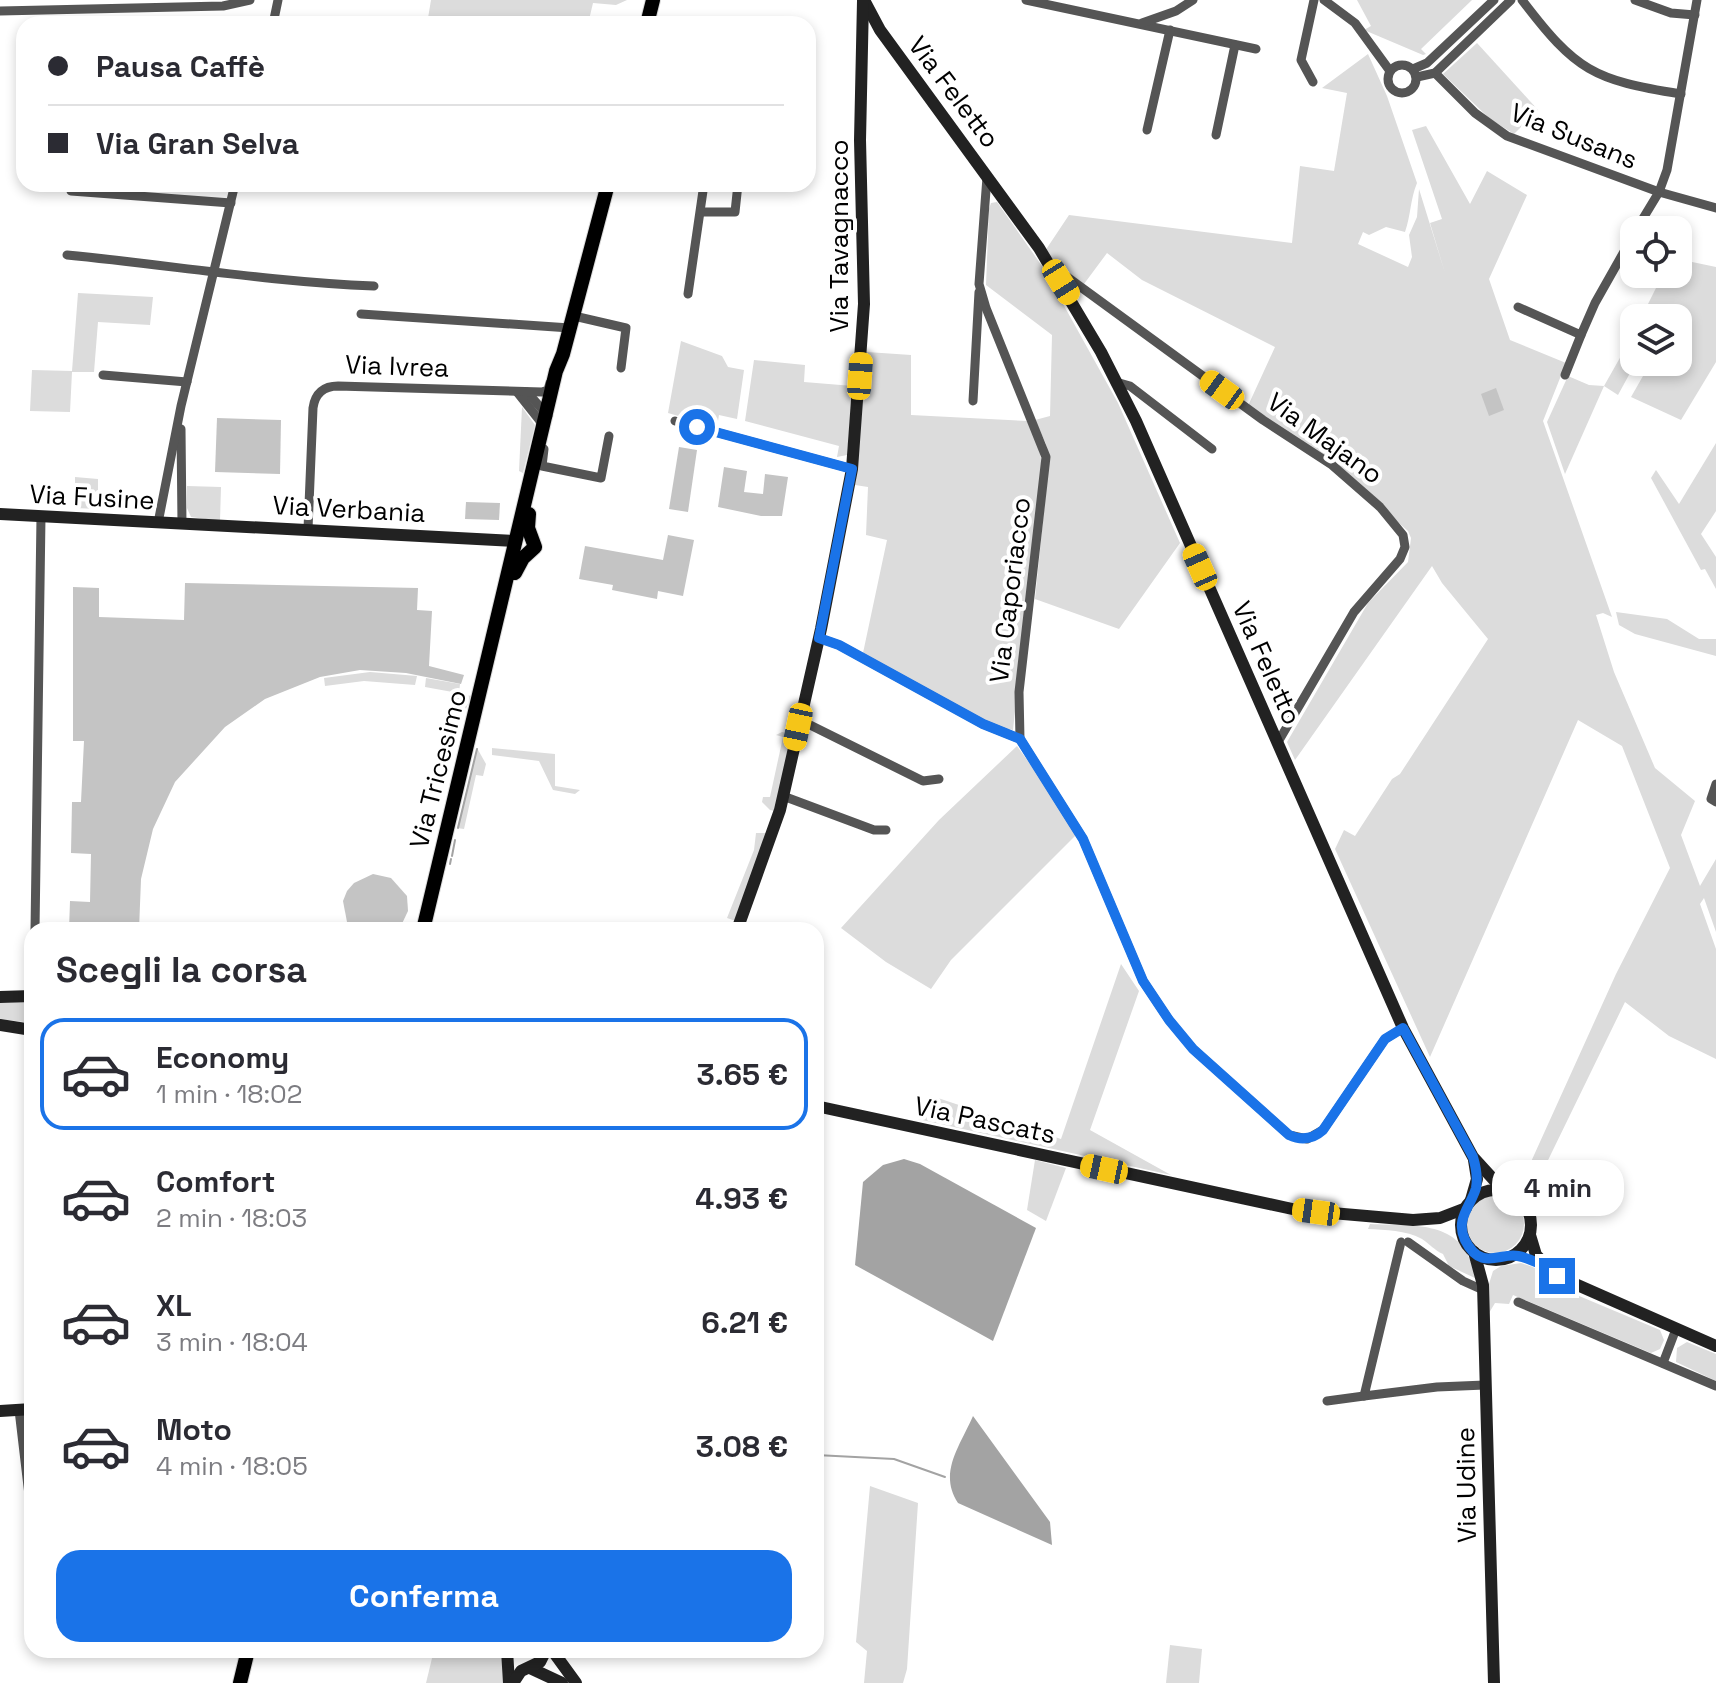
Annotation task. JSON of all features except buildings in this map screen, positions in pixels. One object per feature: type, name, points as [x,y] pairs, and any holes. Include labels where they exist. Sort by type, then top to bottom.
[{"type":"main road","name":"Via Tricesimo","points":[[520,543],[544,421],[605,192]]},
{"type":"main road","name":"Via Tricesimo","points":[[425,922],[499,619],[542,466],[564,373],[561,358]]},
{"type":"main road","points":[[240,1683],[246,1658]]},
{"type":"street","points":[[0,11],[148,3],[223,6],[250,0]]},
{"type":"street","name":"Via Feletto","points":[[864,0],[880,30],[987,174],[1049,264],[1116,382],[1403,1028],[1473,1157],[1504,1191]]},
{"type":"street","name":"Via Tavagnacco","points":[[740,922],[774,830],[783,796],[819,638],[852,469],[864,304],[860,140],[864,0]]},
{"type":"street","points":[[1026,0],[1063,4],[1256,49]]},
{"type":"street","points":[[1139,24],[1176,11],[1193,0]]},
{"type":"street","points":[[1313,82],[1301,60],[1314,0]]},
{"type":"street","points":[[1324,0],[1355,23],[1390,71],[1389,84],[1399,93],[1412,90],[1415,73],[1494,0]]},
{"type":"street","points":[[1390,71],[1400,64],[1415,73],[1435,73],[1511,0]]},
{"type":"street","points":[[1522,0],[1565,54],[1589,70],[1610,80],[1681,94]]},
{"type":"street","points":[[1635,0],[1671,13],[1695,15]]},
{"type":"street","points":[[1645,216],[1659,192],[1667,170],[1697,0]]},
{"type":"street","points":[[862,34],[870,29],[880,30]]},
{"type":"street","points":[[1147,130],[1170,30]]},
{"type":"street","points":[[1216,135],[1235,45]]},
{"type":"street","name":"Via Susans","points":[[1435,73],[1475,113],[1507,136],[1659,192],[1716,208]]},
{"type":"street","name":"Via Caporiacco","points":[[973,401],[987,174]]},
{"type":"street","points":[[84,192],[231,203]]},
{"type":"street","points":[[158,523],[181,406],[233,192]]},
{"type":"street","points":[[688,294],[703,192]]},
{"type":"street","points":[[702,212],[735,212],[737,192]]},
{"type":"street","points":[[67,255],[265,279],[374,286]]},
{"type":"street","points":[[1565,375],[1595,303],[1620,259]]},
{"type":"street","name":"Via Majano","points":[[1049,264],[1263,420],[1332,465],[1390,517],[1403,535],[1405,547],[1395,566],[1359,605],[1278,742]]},
{"type":"street","name":"Via Caporiacco","points":[[979,284],[1046,457],[1019,692],[1017,718],[1020,739],[1083,839],[1149,991],[1181,1036],[1289,1135],[1307,1139],[1323,1130],[1385,1039],[1403,1028]]},
{"type":"street","points":[[1518,307],[1581,335]]},
{"type":"street","points":[[361,314],[572,322],[626,328],[621,368]]},
{"type":"street","points":[[522,392],[548,390],[561,358]]},
{"type":"street","points":[[103,375],[187,382]]},
{"type":"street","points":[[1116,382],[1130,386],[1212,449]]},
{"type":"street","name":"Via Ivrea","points":[[308,529],[313,408],[315,398],[324,389],[338,386],[522,392]]},
{"type":"street","points":[[522,392],[544,421]]},
{"type":"street","points":[[522,392],[540,421],[544,421]]},
{"type":"street","points":[[181,406],[182,524]]},
{"type":"street","name":"Via Tricesimo","points":[[542,466],[550,422],[544,421]]},
{"type":"street","points":[[675,421],[852,469]]},
{"type":"street","points":[[542,466],[601,478],[609,436]]},
{"type":"street","points":[[168,474],[181,474]]},
{"type":"street","name":"Via Fusine","points":[[0,514],[182,524]]},
{"type":"street","points":[[35,922],[41,517]]},
{"type":"street","name":"Via Verbania","points":[[182,524],[520,543]]},
{"type":"street","points":[[819,638],[839,645],[983,724],[1020,739]]},
{"type":"street","points":[[800,720],[923,781],[939,779]]},
{"type":"street","points":[[1716,784],[1711,799],[1716,802]]},
{"type":"street","points":[[783,796],[874,830],[886,830]]},
{"type":"street","points":[[0,997],[24,996]]},
{"type":"street","points":[[0,1025],[24,1029]]},
{"type":"street","name":"Via Pascats","points":[[824,1108],[1297,1210],[1429,1220],[1463,1235]]},
{"type":"street","name":"Via Feletto","points":[[1468,1204],[1477,1179],[1473,1157]]},
{"type":"street","points":[[1542,1264],[1530,1235],[1527,1208],[1514,1195],[1504,1191],[1481,1194],[1468,1204],[1463,1235],[1474,1252],[1483,1257],[1509,1257],[1542,1264],[1569,1283],[1716,1346]]},
{"type":"street","name":"Via Pascats","points":[[1429,1220],[1468,1204]]},
{"type":"street","points":[[1364,1396],[1404,1242],[1463,1281],[1483,1288],[1492,1268],[1509,1257],[1530,1235]]},
{"type":"street","name":"Via Udine","points":[[1474,1252],[1483,1288],[1494,1683]]},
{"type":"street","points":[[1518,1302],[1716,1386]]},
{"type":"street","points":[[1663,1363],[1676,1329]]},
{"type":"street","points":[[1327,1401],[1437,1387],[1485,1385]]},
{"type":"street","points":[[0,1411],[24,1410]]},
{"type":"street","points":[[508,1658],[511,1683]]},
{"type":"street","points":[[515,1658],[562,1683]]},
{"type":"street","points":[[511,1683],[517,1675],[542,1658]]},
{"type":"street","points":[[558,1658],[576,1683]]},
{"type":"shaded area","points":[[431,0],[627,0],[616,5],[593,3],[590,16],[428,16]]},
{"type":"shaded area","points":[[1357,0],[1472,0],[1421,49],[1426,54],[1423,55],[1364,30],[1371,26]]},
{"type":"shaded area","points":[[1477,43],[1538,110],[1514,134],[1490,119],[1443,74]]},
{"type":"shaded area","points":[[1368,54],[1387,96],[1417,183],[1405,232],[1386,227],[1369,235],[1363,232],[1358,244],[1408,267],[1412,257],[1409,235],[1417,217],[1419,189],[1445,273],[1430,223],[1442,219],[1412,130],[1426,126],[1470,204],[1487,171],[1527,195],[1489,279],[1510,340],[1566,363],[1543,421],[1612,617],[1603,613],[1596,615],[1614,672],[1655,768],[1695,801],[1681,835],[1700,886],[1716,859],[1716,932],[1704,898],[1700,904],[1716,949],[1716,1059],[1669,1036],[1625,1002],[1533,1191],[1521,1184],[1616,974],[1670,868],[1622,746],[1578,720],[1430,1057],[1335,849],[1344,830],[1355,836],[1392,779],[1400,774],[1488,639],[1442,583],[1432,566],[1295,760],[1287,742],[1368,603],[1408,562],[1411,538],[1408,531],[1351,481],[1247,408],[1275,347],[1142,280],[1107,253],[1084,284],[1051,260],[1045,251],[1069,215],[1292,243],[1300,166],[1334,171],[1347,93],[1322,88]]},
{"type":"shaded area","points":[[997,202],[1042,266],[1118,403],[1180,543],[1119,629],[1035,599],[1049,462],[1046,444],[1035,420],[1050,416],[1052,335],[986,285],[989,209],[991,203]]},
{"type":"shaded area","points":[[1692,262],[1716,267],[1716,362],[1681,420],[1631,397],[1643,376],[1692,376],[1692,304],[1648,304],[1656,288],[1692,288]]},
{"type":"shaded area","points":[[78,293],[153,297],[150,325],[98,322],[94,372],[72,372],[70,412],[30,411],[32,370],[72,371]]},
{"type":"shaded area","points":[[681,341],[722,356],[728,367],[744,370],[737,419],[719,415],[717,427],[668,413]]},
{"type":"shaded area","points":[[867,352],[911,355],[911,415],[1027,421],[1038,445],[1042,463],[1013,730],[959,709],[863,653],[887,540],[866,535],[868,487],[855,485]]},
{"type":"shaded area","points":[[1620,358],[1620,376],[1628,376],[1618,395],[1604,386]]},
{"type":"shaded area","points":[[754,360],[805,365],[804,382],[853,386],[847,455],[837,457],[839,446],[745,421]]},
{"type":"shaded area","points":[[1568,376],[1589,385],[1604,386],[1565,474],[1547,422]]},
{"type":"shaded area","points":[[522,407],[535,425],[523,473],[519,471]]},
{"type":"shaded area","points":[[1716,443],[1716,511],[1701,534],[1716,557],[1716,589],[1705,569],[1701,570],[1651,478],[1656,470],[1679,504]]},
{"type":"shaded area","points":[[75,477],[98,479],[98,509],[75,508]]},
{"type":"shaded area","points":[[187,486],[221,487],[220,521],[191,517],[187,508]]},
{"type":"shaded area","points":[[1616,612],[1667,619],[1699,639],[1716,639],[1716,656],[1635,634],[1619,625]]},
{"type":"shaded area","points":[[370,672],[417,676],[415,685],[364,681],[325,686],[324,678]]},
{"type":"shaded area","points":[[426,678],[460,684],[459,693],[471,696],[441,773],[458,693],[425,687]]},
{"type":"shaded area","points":[[782,732],[792,734],[775,811],[762,802],[763,797],[770,797],[783,737],[776,735]]},
{"type":"shaded area","points":[[1017,746],[1079,832],[951,960],[931,989],[886,962],[841,928],[939,820]]},
{"type":"shaded area","points":[[477,748],[486,764],[483,776],[476,775],[464,829],[457,828]]},
{"type":"shaded area","points":[[492,748],[555,754],[555,786],[580,790],[575,794],[553,790],[539,761],[492,755]]},
{"type":"shaded area","points":[[756,833],[768,833],[736,921],[727,918],[754,850]]},
{"type":"shaded area","points":[[1121,964],[1139,991],[1090,1130],[1171,1175],[918,1119],[929,1095],[1061,1139]]},
{"type":"shaded area","points":[[24,1002],[24,1022],[0,1019],[0,1003]]},
{"type":"shaded area","points":[[904,1159],[920,1164],[1036,1228],[993,1341],[855,1265],[863,1182],[883,1165]]},
{"type":"shaded area","points":[[1035,1160],[1066,1168],[1046,1221],[1027,1210]]},
{"type":"shaded area","points":[[1495,1195],[1506,1197],[1515,1204],[1522,1213],[1522,1235],[1515,1244],[1506,1251],[1495,1253],[1484,1251],[1475,1244],[1468,1235],[1466,1224],[1468,1213],[1475,1204],[1484,1197]]},
{"type":"shaded area","points":[[1370,1224],[1421,1226],[1450,1236],[1470,1259],[1475,1278],[1449,1266],[1443,1254],[1422,1239],[1402,1232],[1368,1229]]},
{"type":"shaded area","points":[[1521,1263],[1533,1267],[1572,1293],[1660,1330],[1664,1340],[1660,1349],[1651,1353],[1513,1295],[1509,1304],[1495,1303],[1489,1313],[1489,1284],[1493,1271],[1501,1266]]},
{"type":"shaded area","points":[[1687,1342],[1716,1354],[1716,1381],[1676,1362],[1677,1348]]},
{"type":"shaded area","points":[[973,1416],[1050,1522],[1052,1545],[958,1503],[952,1492],[951,1470]]},
{"type":"shaded area","points":[[870,1486],[918,1503],[907,1669],[903,1683],[864,1683],[867,1651],[856,1642]]},
{"type":"shaded area","points":[[1170,1645],[1202,1649],[1199,1683],[1166,1683]]},
{"type":"shaded area","points":[[432,1658],[502,1658],[503,1683],[426,1683]]},
{"type":"waterway","points":[[458,828],[477,749]]},
{"type":"waterway","points":[[452,856],[455,840]]},
{"type":"waterway","points":[[450,864],[451,859]]},
{"type":"waterway","points":[[824,1455],[894,1459],[945,1477]]},
{"type":"route","points":[[697,427],[852,469],[819,638],[839,645],[983,724],[1020,739],[1083,839],[1143,981],[1193,1049],[1289,1135],[1307,1139],[1318,1135],[1328,1124],[1385,1039],[1403,1028],[1473,1157],[1477,1179],[1475,1191],[1462,1216],[1461,1225],[1467,1244],[1483,1257],[1503,1259],[1515,1255],[1542,1264],[1557,1276]]}]
